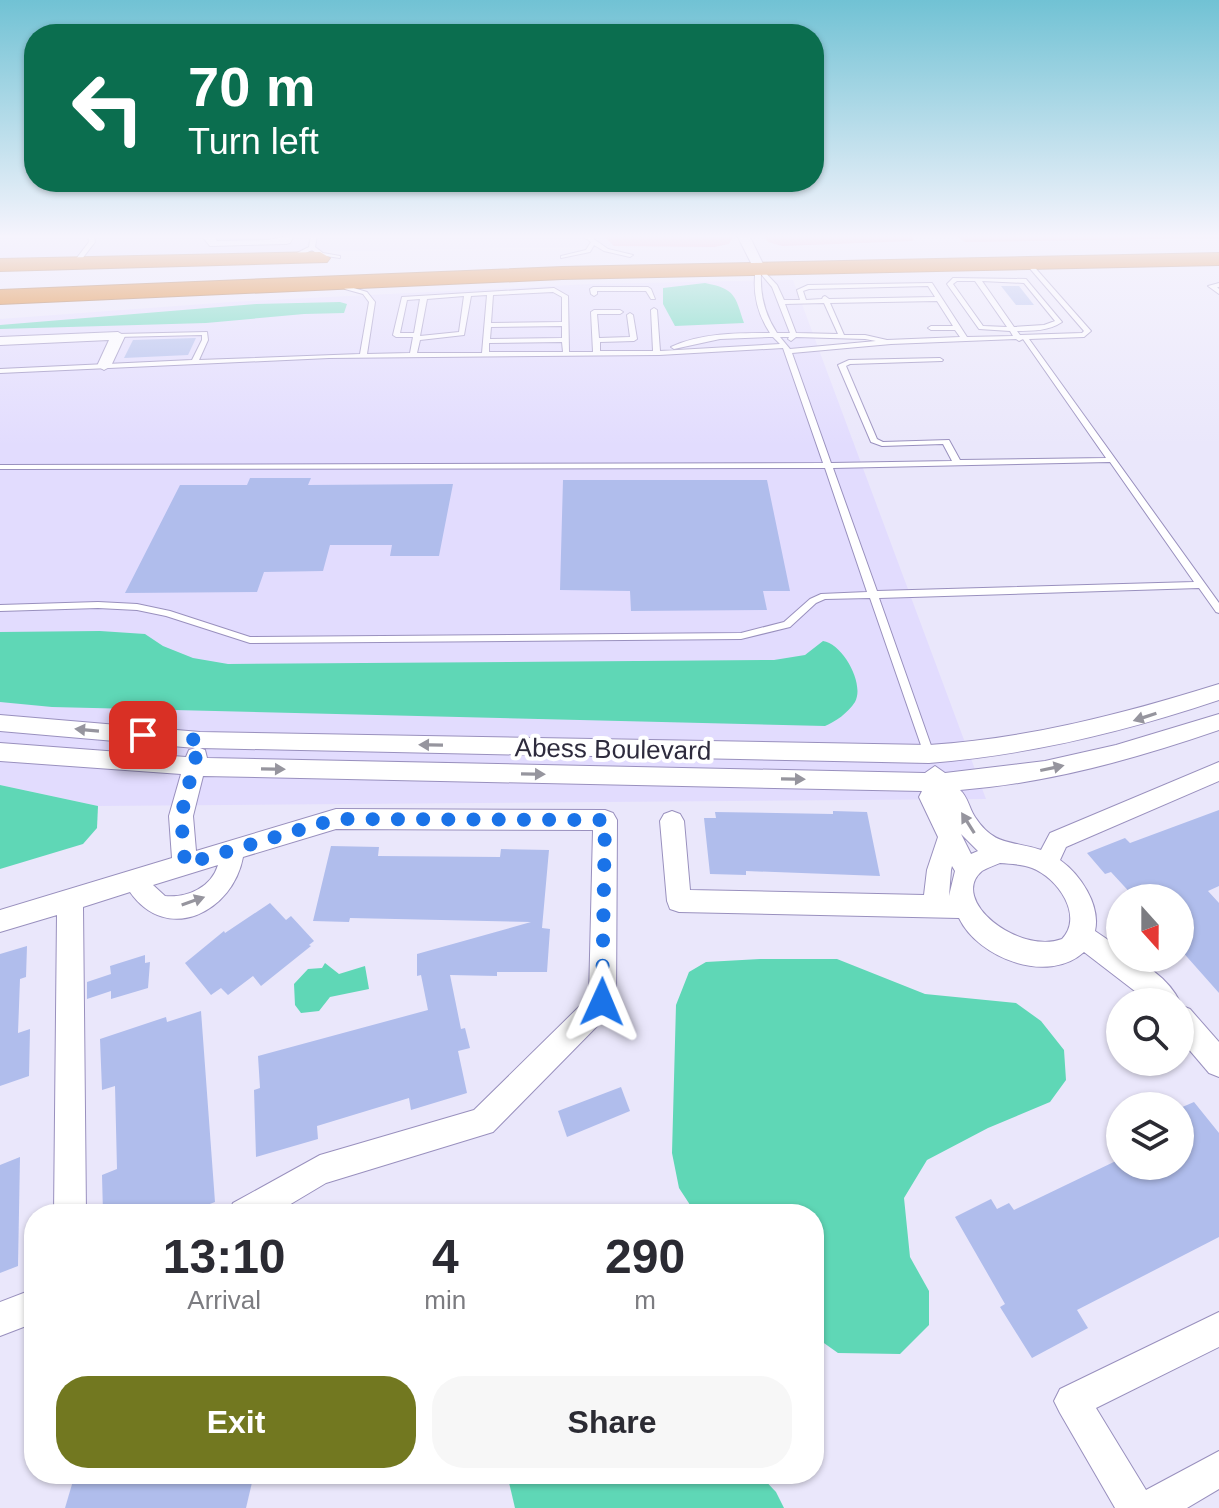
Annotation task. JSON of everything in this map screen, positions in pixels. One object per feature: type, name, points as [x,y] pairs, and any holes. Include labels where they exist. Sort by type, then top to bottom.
[{"type":"highway","points":[[0,310],[106,305]]},
{"type":"street","points":[[104,366],[111,351],[118,336],[4,341],[0,355],[111,351]]},
{"type":"street","name":"Abess Boulevard","points":[[0,723],[200,740],[929,754],[1007,749],[1080,735],[1219,692]]},
{"type":"street","name":"Abess Boulevard","points":[[0,752],[195,767],[939,786],[1034,772],[1136,748],[1219,722]]},
{"type":"street","points":[[185,864],[181,816],[200,740]]},
{"type":"street","points":[[929,754],[939,786],[955,798],[964,821],[978,838],[998,853]]},
{"type":"street","points":[[1046,863],[1058,840],[1219,771]]},
{"type":"street","points":[[939,786],[930,797],[967,871]]},
{"type":"street","points":[[0,921],[336,819],[605,820],[602,1002],[483,1122],[320,1170],[261,1204]]},
{"type":"street","points":[[672,821],[679,901],[965,907]]},
{"type":"street","points":[[936,906],[939,870],[950,836]]},
{"type":"street","points":[[135,880],[155,904],[171,908],[192,904],[212,894],[227,877],[233,850]]},
{"type":"street","points":[[1014,853],[1046,863],[1068,882],[1083,905],[1085,921],[1081,935],[1072,947],[1058,954],[1022,954],[987,936],[965,907],[963,882],[967,871],[984,856],[1014,853]]},
{"type":"street","points":[[70,900],[70,1204]]},
{"type":"street","points":[[1081,935],[1153,988]]},
{"type":"street","points":[[1194,1034],[1219,1063]]},
{"type":"street","points":[[0,1319],[24,1310]]},
{"type":"street","points":[[1136,1508],[1072,1401],[1219,1329]]},
{"type":"street","points":[[1151,1508],[1219,1469]]},
{"type":"lane","points":[[363,355],[373,305]]},
{"type":"lane","points":[[402,305],[396,335],[417,336],[462,334],[466,305]]},
{"type":"lane","points":[[413,355],[422,305]]},
{"type":"lane","points":[[485,354],[489,305]]},
{"type":"lane","points":[[488,322],[495,305]]},
{"type":"lane","points":[[565,305],[566,354]]},
{"type":"lane","points":[[762,305],[773,336],[787,349],[929,754]]},
{"type":"lane","points":[[782,305],[794,336],[787,349]]},
{"type":"lane","points":[[827,305],[842,337]]},
{"type":"lane","points":[[943,305],[965,340]]},
{"type":"lane","points":[[964,305],[977,325],[1012,328],[1053,326],[1059,322],[1046,305]]},
{"type":"lane","points":[[996,305],[1219,610]]},
{"type":"lane","points":[[1012,328],[1018,324],[1049,323],[1051,320],[1042,305]]},
{"type":"lane","points":[[0,371],[363,355],[787,349],[891,342],[1074,337],[1088,331],[1061,305]]},
{"type":"lane","points":[[597,354],[594,308],[620,312]]},
{"type":"lane","points":[[652,312],[658,353]]},
{"type":"lane","points":[[595,340],[634,339],[630,315]]},
{"type":"lane","points":[[488,322],[566,324]]},
{"type":"lane","points":[[931,328],[957,328]]},
{"type":"lane","points":[[118,336],[205,333],[195,362]]},
{"type":"lane","points":[[658,353],[705,339],[794,336],[891,342]]},
{"type":"lane","points":[[486,341],[566,340]]},
{"type":"lane","points":[[916,342],[935,352],[940,360],[849,362],[842,365],[874,440],[882,444],[946,442],[957,463]]},
{"type":"lane","points":[[0,467],[829,466],[1110,460]]},
{"type":"lane","points":[[0,608],[128,607],[155,610],[250,640],[741,636],[787,625],[813,601],[824,596],[1200,585]]},
{"type":"shaded area","points":[[185,305],[802,305],[986,799],[98,806],[0,785],[0,319]]},
{"type":"shaded area","points":[[239,305],[347,305],[344,313],[206,323],[0,329],[0,325]]},
{"type":"shaded area","points":[[664,305],[738,305],[744,323],[675,326]]},
{"type":"shaded area","points":[[0,632],[145,634],[163,646],[193,658],[228,664],[774,660],[805,655],[823,641],[845,657],[855,676],[857,694],[849,710],[825,726],[52,707],[0,702]]},
{"type":"shaded area","points":[[0,785],[98,806],[97,828],[83,844],[0,869]]},
{"type":"shaded area","points":[[837,959],[925,994],[1016,1003],[1041,1021],[1064,1050],[1066,1080],[1050,1102],[988,1128],[927,1160],[904,1198],[910,1257],[929,1291],[929,1325],[900,1354],[838,1353],[824,1343],[824,1204],[689,1204],[679,1188],[672,1153],[676,1005],[689,972],[706,962]]},
{"type":"shaded area","points":[[325,963],[339,974],[365,966],[369,989],[330,997],[319,1011],[301,1013],[295,1005],[294,984],[308,969],[322,968]]},
{"type":"shaded area","points":[[509,1484],[768,1484],[784,1508],[515,1508]]},
{"type":"building","points":[[196,338],[188,355],[124,358],[133,340]]},
{"type":"building","points":[[250,478],[311,478],[308,485],[453,484],[439,556],[390,556],[392,545],[330,545],[323,571],[264,572],[257,592],[125,593],[180,485],[247,485]]},
{"type":"building","points":[[563,480],[767,480],[790,591],[763,591],[767,610],[631,611],[630,591],[560,590]]},
{"type":"building","points":[[1219,810],[1219,886],[1208,891],[1219,903],[1219,993],[1194,965],[1194,884],[1122,884],[1111,872],[1105,874],[1087,853],[1125,838],[1130,843]]},
{"type":"building","points":[[833,811],[867,812],[880,876],[746,871],[746,875],[710,874],[704,818],[716,818],[715,812],[833,814]]},
{"type":"building","points":[[331,846],[379,847],[378,856],[500,857],[501,849],[549,850],[542,928],[550,929],[547,972],[497,972],[497,976],[450,975],[461,1029],[465,1028],[470,1048],[458,1051],[467,1093],[411,1110],[409,1098],[317,1126],[318,1139],[256,1157],[254,1090],[260,1088],[258,1056],[428,1010],[421,975],[417,976],[417,954],[531,922],[350,918],[349,922],[313,921]]},
{"type":"building","points":[[270,903],[286,920],[291,916],[314,941],[311,946],[261,986],[253,976],[228,995],[221,988],[211,995],[185,963],[224,931]]},
{"type":"building","points":[[27,946],[26,977],[20,979],[18,1033],[30,1029],[29,1076],[0,1086],[0,954]]},
{"type":"building","points":[[145,955],[145,963],[150,962],[148,988],[111,999],[111,991],[87,999],[87,982],[111,974],[110,966]]},
{"type":"building","points":[[201,1011],[215,1202],[103,1204],[102,1175],[117,1169],[115,1086],[102,1090],[100,1039],[166,1017],[167,1022]]},
{"type":"building","points":[[621,1087],[630,1111],[567,1137],[558,1111]]},
{"type":"building","points":[[1194,1102],[1219,1133],[1219,1237],[1077,1310],[1088,1328],[1032,1358],[1000,1307],[1005,1304],[955,1217],[991,1199],[997,1209],[1009,1203],[1014,1210],[1106,1166],[1106,1180],[1194,1180]]},
{"type":"building","points":[[20,1157],[18,1266],[0,1273],[0,1165]]},
{"type":"building","points":[[72,1484],[252,1484],[246,1508],[65,1508]]},
{"type":"route","points":[[143,735],[200,740],[181,816],[185,864],[336,819],[605,820],[602,1002]]}]
